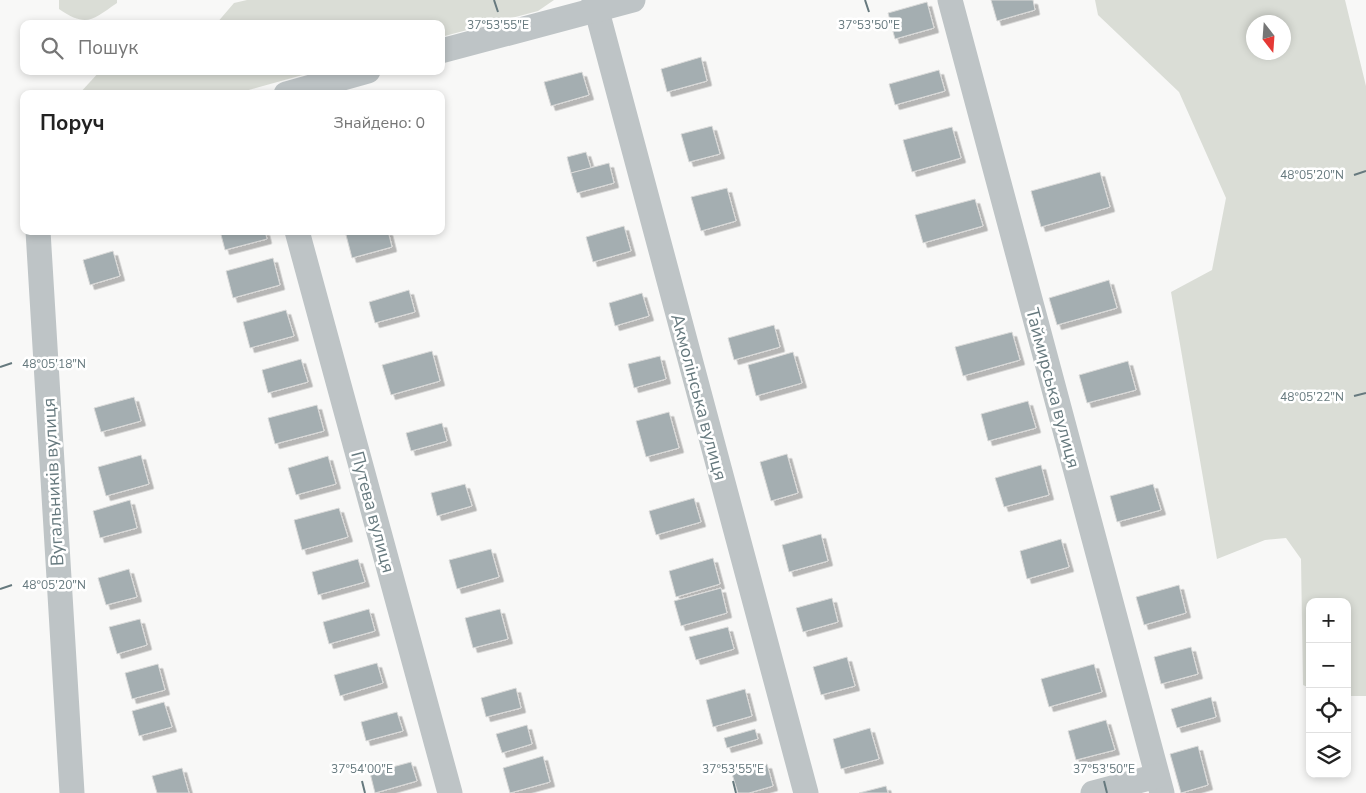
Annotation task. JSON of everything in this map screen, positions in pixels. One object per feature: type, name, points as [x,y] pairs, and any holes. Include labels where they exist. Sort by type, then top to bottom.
[{"type":"street","points":[[445,50],[595,5],[633,0]]},
{"type":"street","name":"Таймирська вулиця","points":[[950,0],[1160,784]]},
{"type":"street","name":"Акмолiнська вулиця","points":[[595,5],[806,793]]},
{"type":"street","points":[[300,90],[354,75]]},
{"type":"street","name":"Вугальників вулиця","points":[[38,235],[72,793]]},
{"type":"street","name":"Путева вулиця","points":[[298,235],[450,793]]},
{"type":"street","points":[[1093,793],[1160,784]]},
{"type":"shaded area","points":[[59,0],[117,0],[117,3],[89,20],[83,20],[59,9]]},
{"type":"shaded area","points":[[247,0],[554,0],[538,11],[445,36],[445,20],[219,20],[234,3]]},
{"type":"shaded area","points":[[1095,0],[1345,0],[1366,86],[1366,696],[1351,696],[1351,598],[1306,598],[1306,686],[1303,685],[1301,559],[1286,538],[1265,540],[1217,559],[1171,292],[1212,270],[1226,198],[1179,92],[1098,15]]},
{"type":"shaded area","points":[[96,75],[303,75],[248,90],[83,90]]},
{"type":"building","points":[[991,0],[1033,0],[1035,10],[997,21]]},
{"type":"building","points":[[927,2],[934,28],[895,39],[888,13]]},
{"type":"building","points":[[701,57],[707,81],[667,92],[661,69]]},
{"type":"building","points":[[939,70],[945,91],[895,105],[889,84]]},
{"type":"building","points":[[582,72],[589,95],[551,106],[544,82]]},
{"type":"building","points":[[712,126],[720,154],[689,162],[681,134]]},
{"type":"building","points":[[952,127],[961,158],[912,172],[903,140]]},
{"type":"building","points":[[586,152],[591,168],[571,173],[567,157]]},
{"type":"building","points":[[609,163],[614,183],[577,193],[571,173]]},
{"type":"building","points":[[1100,172],[1110,207],[1041,227],[1031,191]]},
{"type":"building","points":[[727,188],[736,221],[701,231],[691,197]]},
{"type":"building","points":[[975,199],[983,226],[923,243],[915,215]]},
{"type":"building","points":[[624,226],[631,251],[593,262],[586,237]]},
{"type":"building","points":[[221,235],[266,235],[267,239],[225,250]]},
{"type":"building","points":[[346,235],[389,235],[392,247],[352,258]]},
{"type":"building","points":[[113,251],[120,276],[90,285],[83,260]]},
{"type":"building","points":[[273,258],[280,285],[233,298],[226,271]]},
{"type":"building","points":[[1109,280],[1117,308],[1057,325],[1049,298]]},
{"type":"building","points":[[409,290],[415,312],[375,323],[369,302]]},
{"type":"building","points":[[642,293],[649,316],[615,326],[609,303]]},
{"type":"building","points":[[286,310],[294,336],[250,348],[243,322]]},
{"type":"building","points":[[774,325],[780,347],[734,360],[728,338]]},
{"type":"building","points":[[1012,332],[1020,360],[963,376],[955,347]]},
{"type":"building","points":[[432,351],[440,381],[391,395],[382,365]]},
{"type":"building","points":[[793,352],[802,383],[756,396],[748,365]]},
{"type":"building","points":[[660,356],[666,379],[634,388],[628,364]]},
{"type":"building","points":[[301,359],[308,382],[268,393],[262,370]]},
{"type":"building","points":[[1128,361],[1136,390],[1087,403],[1079,375]]},
{"type":"building","points":[[134,397],[141,421],[101,432],[94,408]]},
{"type":"building","points":[[1028,401],[1036,428],[988,441],[981,414]]},
{"type":"building","points":[[317,405],[324,431],[275,444],[268,418]]},
{"type":"building","points":[[669,412],[679,448],[646,457],[636,421]]},
{"type":"building","points":[[442,423],[447,441],[411,451],[406,433]]},
{"type":"building","points":[[787,454],[798,493],[771,501],[760,462]]},
{"type":"building","points":[[141,455],[149,484],[106,496],[98,467]]},
{"type":"building","points":[[328,456],[336,484],[296,495],[288,468]]},
{"type":"building","points":[[1041,465],[1049,495],[1004,507],[995,478]]},
{"type":"building","points":[[465,484],[472,506],[437,516],[431,493]]},
{"type":"building","points":[[1153,484],[1161,510],[1117,522],[1110,496]]},
{"type":"building","points":[[694,498],[701,522],[656,535],[649,511]]},
{"type":"building","points":[[130,500],[137,528],[100,538],[93,511]]},
{"type":"building","points":[[339,508],[348,537],[302,550],[294,520]]},
{"type":"building","points":[[821,534],[828,561],[789,572],[782,545]]},
{"type":"building","points":[[1061,539],[1069,567],[1027,579],[1020,551]]},
{"type":"building","points":[[491,549],[499,577],[457,589],[449,560]]},
{"type":"building","points":[[713,558],[720,584],[676,597],[669,571]]},
{"type":"building","points":[[358,559],[365,582],[318,595],[312,572]]},
{"type":"building","points":[[129,569],[137,597],[106,605],[98,578]]},
{"type":"building","points":[[1179,585],[1186,613],[1144,625],[1136,597]]},
{"type":"building","points":[[721,588],[727,613],[681,626],[674,601]]},
{"type":"building","points":[[832,598],[838,622],[803,632],[796,608]]},
{"type":"building","points":[[369,609],[375,631],[329,644],[323,622]]},
{"type":"building","points":[[500,609],[508,639],[473,648],[465,618]]},
{"type":"building","points":[[140,619],[147,645],[117,654],[109,627]]},
{"type":"building","points":[[728,627],[734,649],[696,660],[689,637]]},
{"type":"building","points":[[1191,647],[1198,674],[1161,684],[1154,657]]},
{"type":"building","points":[[847,657],[855,686],[821,695],[813,667]]},
{"type":"building","points":[[377,663],[383,683],[340,696],[334,675]]},
{"type":"building","points":[[158,664],[165,690],[132,699],[125,673]]},
{"type":"building","points":[[1094,664],[1102,692],[1049,707],[1041,679]]},
{"type":"building","points":[[516,688],[521,708],[486,717],[481,698]]},
{"type":"building","points":[[745,689],[752,716],[713,727],[706,700]]},
{"type":"building","points":[[1211,697],[1216,717],[1177,728],[1171,709]]},
{"type":"building","points":[[164,702],[172,727],[139,736],[132,711]]},
{"type":"building","points":[[397,712],[403,731],[366,741],[361,722]]},
{"type":"building","points":[[1106,720],[1115,750],[1076,760],[1068,731]]},
{"type":"building","points":[[527,725],[532,744],[502,753],[496,734]]},
{"type":"building","points":[[870,728],[879,759],[841,769],[833,739]]},
{"type":"building","points":[[755,729],[758,739],[727,748],[724,738]]},
{"type":"building","points":[[1198,746],[1208,785],[1181,793],[1170,754]]},
{"type":"building","points":[[543,756],[550,782],[510,793],[503,768]]},
{"type":"building","points":[[411,762],[417,781],[375,793],[370,773]]},
{"type":"building","points":[[767,764],[773,786],[749,793],[738,793],[732,774]]},
{"type":"building","points":[[182,768],[189,793],[157,793],[152,776]]},
{"type":"building","points":[[886,786],[888,793],[859,793]]}]
